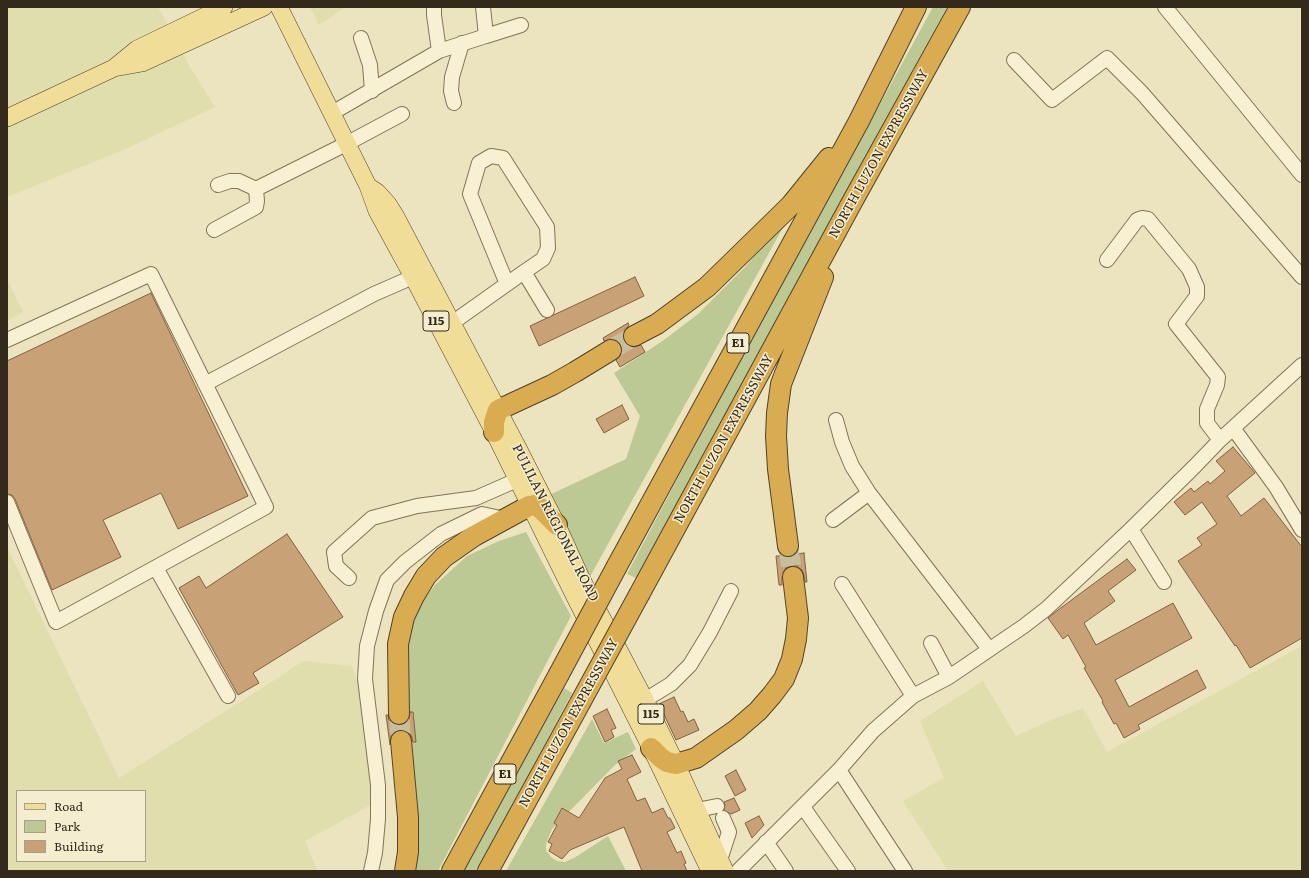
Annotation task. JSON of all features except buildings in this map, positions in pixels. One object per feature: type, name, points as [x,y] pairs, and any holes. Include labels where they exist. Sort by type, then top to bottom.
[{"type":"highway","name":"E1","points":[[452,871],[860,121],[916,7]]},
{"type":"highway","name":"NORTH LUZON EXPRESSWAY","points":[[488,871],[851,204],[960,7]]},
{"type":"highway","points":[[634,336],[657,324],[707,287],[718,277],[791,205],[860,121]]},
{"type":"highway","points":[[788,546],[776,436],[777,413],[781,384],[851,204]]},
{"type":"highway","points":[[494,432],[494,422],[498,410],[552,385],[611,350]]},
{"type":"highway","points":[[399,714],[398,644],[404,617],[426,576],[444,557],[474,536],[530,506],[534,505],[540,508],[557,525]]},
{"type":"highway","points":[[651,748],[667,762],[676,764],[696,758],[736,730],[758,711],[772,695],[784,678],[792,660],[796,639],[798,618],[793,577]]},
{"type":"highway","points":[[401,741],[408,817],[408,852],[405,871]]},
{"type":"main road","points":[[7,118],[114,68],[137,49],[224,7]]},
{"type":"main road","name":"PULILAN REGIONAL ROAD","points":[[279,7],[368,186],[377,211],[494,432],[651,748],[718,867]]},
{"type":"main road","points":[[114,68],[142,63],[260,9],[287,23]]},
{"type":"main road","name":"PULILAN REGIONAL ROAD","points":[[368,186],[377,192],[388,204],[396,217],[498,410],[557,525],[581,578],[645,700],[676,764],[697,810],[718,867]]},
{"type":"street","points":[[434,7],[439,51]]},
{"type":"street","points":[[483,7],[486,36]]},
{"type":"street","points":[[1165,7],[1302,175]]},
{"type":"street","points":[[332,113],[439,51],[521,24]]},
{"type":"street","points":[[361,38],[370,65],[372,91]]},
{"type":"street","points":[[454,103],[451,91],[452,77],[462,43]]},
{"type":"street","points":[[1014,60],[1052,100],[1107,58],[1142,93],[1302,277]]},
{"type":"street","points":[[256,189],[402,114]]},
{"type":"street","points":[[452,323],[543,259],[548,248],[547,227],[503,158],[491,156],[479,163],[470,194],[507,284]]},
{"type":"street","points":[[218,185],[230,181],[239,181],[256,189]]},
{"type":"street","points":[[214,230],[256,207],[256,189]]},
{"type":"street","points":[[1107,260],[1137,220],[1142,218],[1148,219],[1189,270],[1197,287],[1197,296],[1176,324],[1218,377],[1217,385],[1207,409],[1207,423],[1220,440]]},
{"type":"street","points":[[524,272],[547,310]]},
{"type":"street","points":[[7,340],[151,274],[266,507],[56,622],[7,502]]},
{"type":"street","points":[[205,384],[374,294],[413,277]]},
{"type":"street","points":[[738,871],[839,770],[873,731],[913,696],[949,677],[1024,626],[1046,609],[1131,529],[1220,440],[1302,365]]},
{"type":"street","points":[[836,420],[842,442],[852,466],[869,493],[989,649]]},
{"type":"street","points":[[1233,428],[1276,488],[1302,530]]},
{"type":"street","points":[[349,578],[336,566],[334,552],[372,518],[417,506],[476,498],[517,480]]},
{"type":"street","points":[[833,520],[869,493]]},
{"type":"street","points":[[371,871],[378,819],[378,785],[365,679],[367,646],[376,611],[387,580],[405,562],[441,534],[482,514],[505,519]]},
{"type":"street","points":[[1131,529],[1164,582]]},
{"type":"street","points":[[156,568],[228,696]]},
{"type":"street","points":[[842,584],[913,696]]},
{"type":"street","points":[[645,700],[671,684],[690,665],[710,632],[731,591]]},
{"type":"street","points":[[931,643],[949,677]]},
{"type":"street","points":[[839,770],[905,871]]},
{"type":"street","points":[[803,807],[848,871]]},
{"type":"street","points":[[697,810],[720,812],[729,832],[718,867]]},
{"type":"street","points":[[766,842],[786,871]]},
{"type":"shaded area","points":[[7,7],[158,7],[190,67],[215,107],[121,151],[7,197]]},
{"type":"shaded area","points":[[310,7],[346,7],[319,25]]},
{"type":"shaded area","points":[[7,279],[23,312],[7,321]]},
{"type":"shaded area","points":[[7,547],[119,778],[303,661],[352,666],[368,714],[378,801],[305,841],[318,871],[7,871]]},
{"type":"shaded area","points":[[1302,646],[1302,871],[948,871],[903,801],[944,778],[920,721],[983,681],[1016,736],[1051,720],[1083,708],[1107,752]]},
{"type":"green space","points":[[933,7],[947,7],[636,578],[627,574],[742,357]]},
{"type":"green space","points":[[790,215],[587,582],[545,497],[626,459],[640,416],[614,373],[664,340],[698,314],[745,267]]},
{"type":"green space","points":[[526,532],[571,616],[438,871],[412,871],[414,844],[403,682],[406,644],[417,609],[435,585],[467,556],[499,541]]},
{"type":"green space","points":[[564,688],[572,693],[477,871],[464,871]]},
{"type":"green space","points":[[592,719],[604,743],[628,732],[636,749],[615,765],[552,829],[546,844],[546,850],[551,857],[557,861],[565,862],[574,858],[608,836],[626,871],[506,871]]},
{"type":"tunnel","points":[[611,350],[634,336]]},
{"type":"tunnel","points":[[788,546],[793,577]]},
{"type":"tunnel","points":[[399,714],[401,741]]}]
